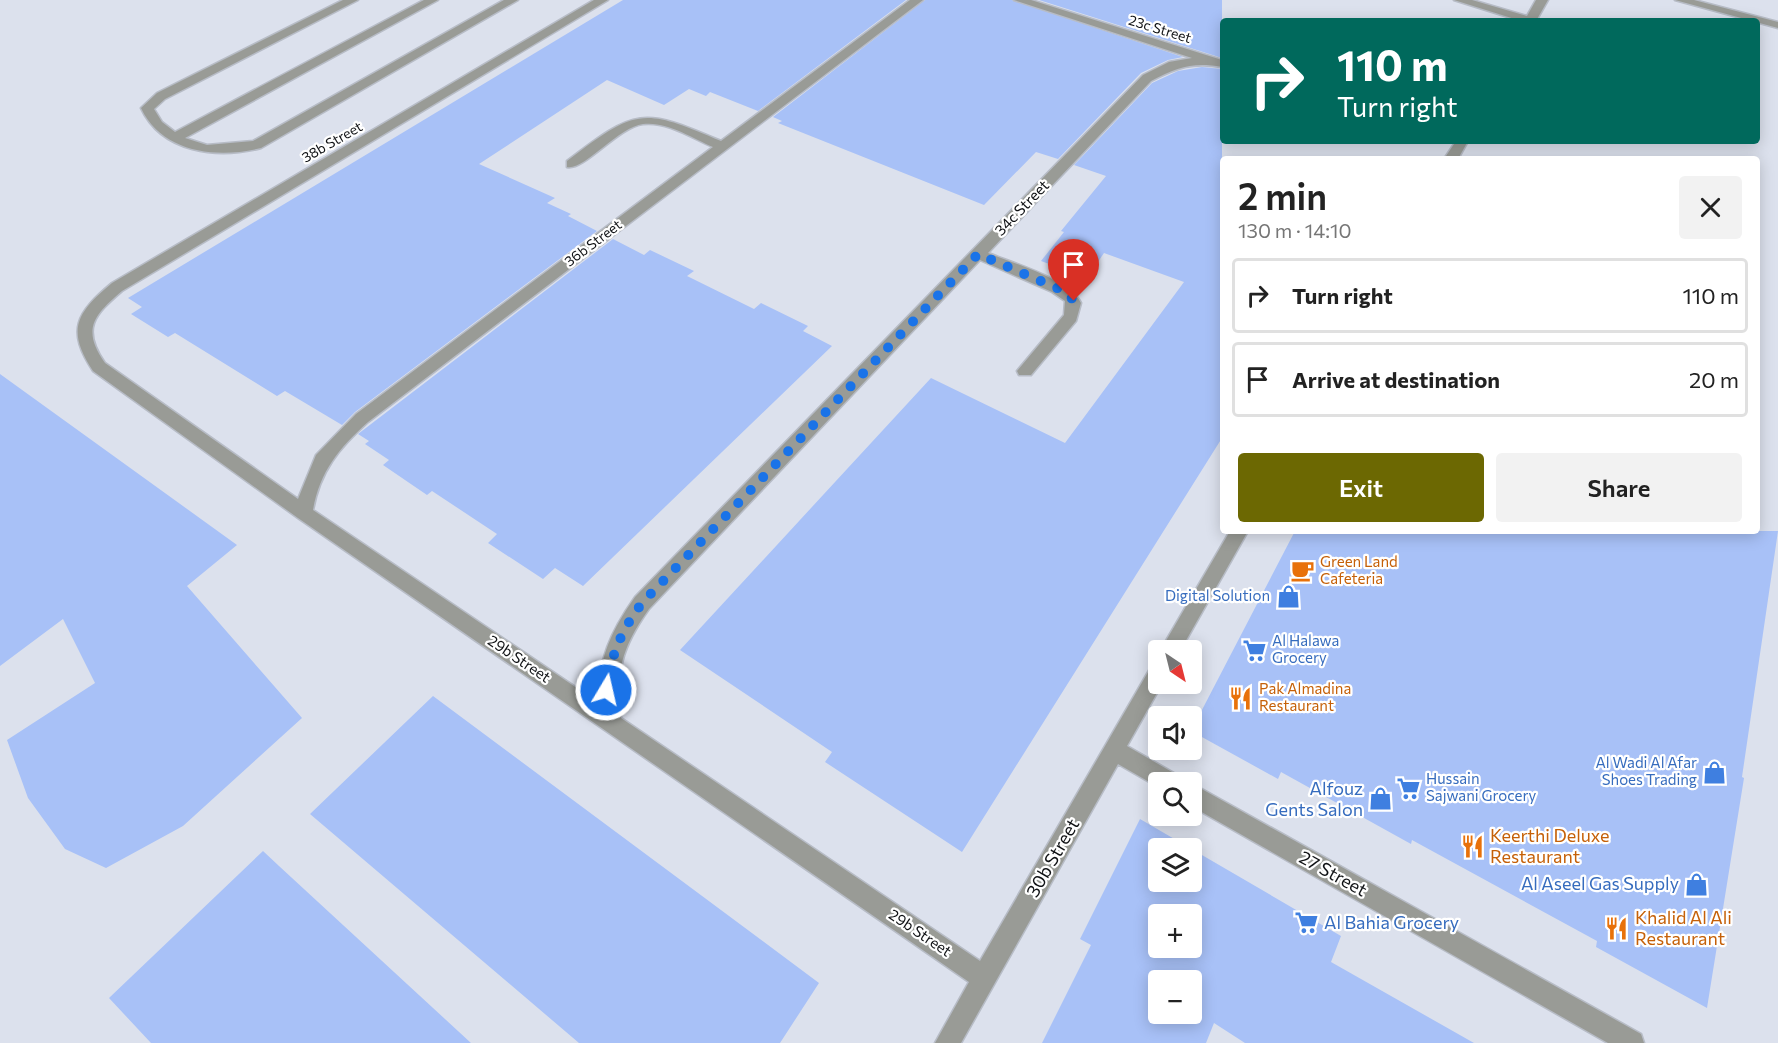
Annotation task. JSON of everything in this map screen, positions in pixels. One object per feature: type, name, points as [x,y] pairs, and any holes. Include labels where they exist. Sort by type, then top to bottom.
[{"type":"street","points":[[352,0],[161,96],[147,108],[150,116],[161,128],[190,144],[216,150],[256,145],[512,0]]},
{"type":"street","points":[[176,137],[432,0]]},
{"type":"street","name":"38b Street","points":[[84,319],[98,302],[139,273],[602,0]]},
{"type":"street","name":"36b Street","points":[[304,513],[307,488],[319,463],[337,439],[917,0]]},
{"type":"street","name":"23c Street","points":[[1020,0],[1215,62]]},
{"type":"street","points":[[1460,0],[1532,17]]},
{"type":"street","points":[[1491,0],[1532,17]]},
{"type":"street","points":[[1532,17],[1542,0]]},
{"type":"street","points":[[1681,0],[1751,18]]},
{"type":"street","points":[[1760,20],[1778,25]]},
{"type":"street","name":"34c Street","points":[[610,722],[606,690],[611,658],[623,629],[642,603],[1147,78],[1173,65],[1215,62]]},
{"type":"street","points":[[572,164],[624,127],[643,119],[662,122],[723,146]]},
{"type":"street","points":[[978,254],[1057,288],[1067,293],[1074,301],[1075,309],[1071,318],[1025,371]]},
{"type":"street","name":"29b Street","points":[[84,319],[83,337],[88,353],[99,367],[304,513],[984,978]]},
{"type":"street","points":[[1176,640],[1237,534]]},
{"type":"street","name":"30b Street","points":[[947,1043],[1148,690]]},
{"type":"street","points":[[1114,750],[1152,772]]},
{"type":"street","name":"27 Street","points":[[1202,800],[1632,1043]]},
{"type":"building","points":[[623,0],[906,0],[758,111],[710,92],[706,96],[689,89],[664,105],[607,80],[479,164],[555,198],[547,203],[571,214],[568,216],[597,231],[355,412],[342,425],[285,391],[277,396],[175,333],[168,337],[131,314],[142,307],[128,298]]},
{"type":"building","points":[[925,0],[1012,0],[1183,57],[1168,60],[1141,73],[1058,159],[1036,152],[984,205],[778,123],[782,121],[773,117]]},
{"type":"building","points":[[1039,0],[1222,0],[1220,57]]},
{"type":"building","points":[[1202,67],[1220,69],[1222,156],[1220,156],[1220,441],[962,852],[825,762],[832,752],[680,650],[931,378],[1065,443],[1184,282],[1104,253],[1087,278],[1041,261],[1064,232],[1061,231],[1106,176],[1074,165],[1152,83],[1178,71]]},
{"type":"building","points":[[613,239],[644,255],[650,250],[694,271],[687,276],[754,309],[761,303],[808,326],[803,331],[832,346],[583,586],[555,568],[543,579],[488,543],[497,534],[432,491],[427,495],[383,465],[389,460],[365,444],[369,441],[358,434]]},
{"type":"building","points":[[0,374],[237,545],[187,586],[302,718],[183,826],[106,868],[65,849],[28,798],[7,740],[95,683],[63,619],[0,666]]},
{"type":"building","points":[[1760,531],[1778,531],[1742,777],[1744,778],[1707,1008],[1596,947],[1597,941],[1412,840],[1411,844],[1281,772],[1278,779],[1202,737],[1202,710],[1293,534],[1760,534]]},
{"type":"building","points":[[433,696],[819,983],[780,1043],[579,1043],[310,814]]},
{"type":"building","points":[[1140,819],[1148,826],[1173,838],[1148,838],[1148,892],[1202,892],[1202,855],[1341,936],[1331,962],[1474,1043],[1245,1043],[1214,1023],[1206,1043],[1042,1043],[1091,945],[1080,939]]},
{"type":"building","points":[[263,851],[471,1043],[151,1043],[109,998]]},
{"type":"place","name":"Green Land Cafeteria","points":[[1302,571]]},
{"type":"place","name":"Digital Solution","points":[[1288,596]]},
{"type":"place","name":"Al Halawa Grocery","points":[[1254,650]]},
{"type":"place","name":"Pak Almadina Restaurant","points":[[1241,698]]},
{"type":"place","name":"Al Wadi Al Afar Shoes Trading","points":[[1715,772]]},
{"type":"place","name":"Hussain Sajwani Grocery","points":[[1408,788]]},
{"type":"place","name":"Alfouz Gents Salon","points":[[1381,799]]},
{"type":"place","name":"Keerthi Deluxe Restaurant","points":[[1472,846]]},
{"type":"place","name":"Al Aseel Gas Supply","points":[[1697,884]]},
{"type":"place","name":"Al Bahia Grocery","points":[[1306,923]]},
{"type":"place","name":"Khalid Al Ali Restaurant","points":[[1617,928]]},
{"type":"route","points":[[606,690],[611,658],[623,629],[642,603],[978,254],[1057,288],[1067,293],[1074,301]]}]
